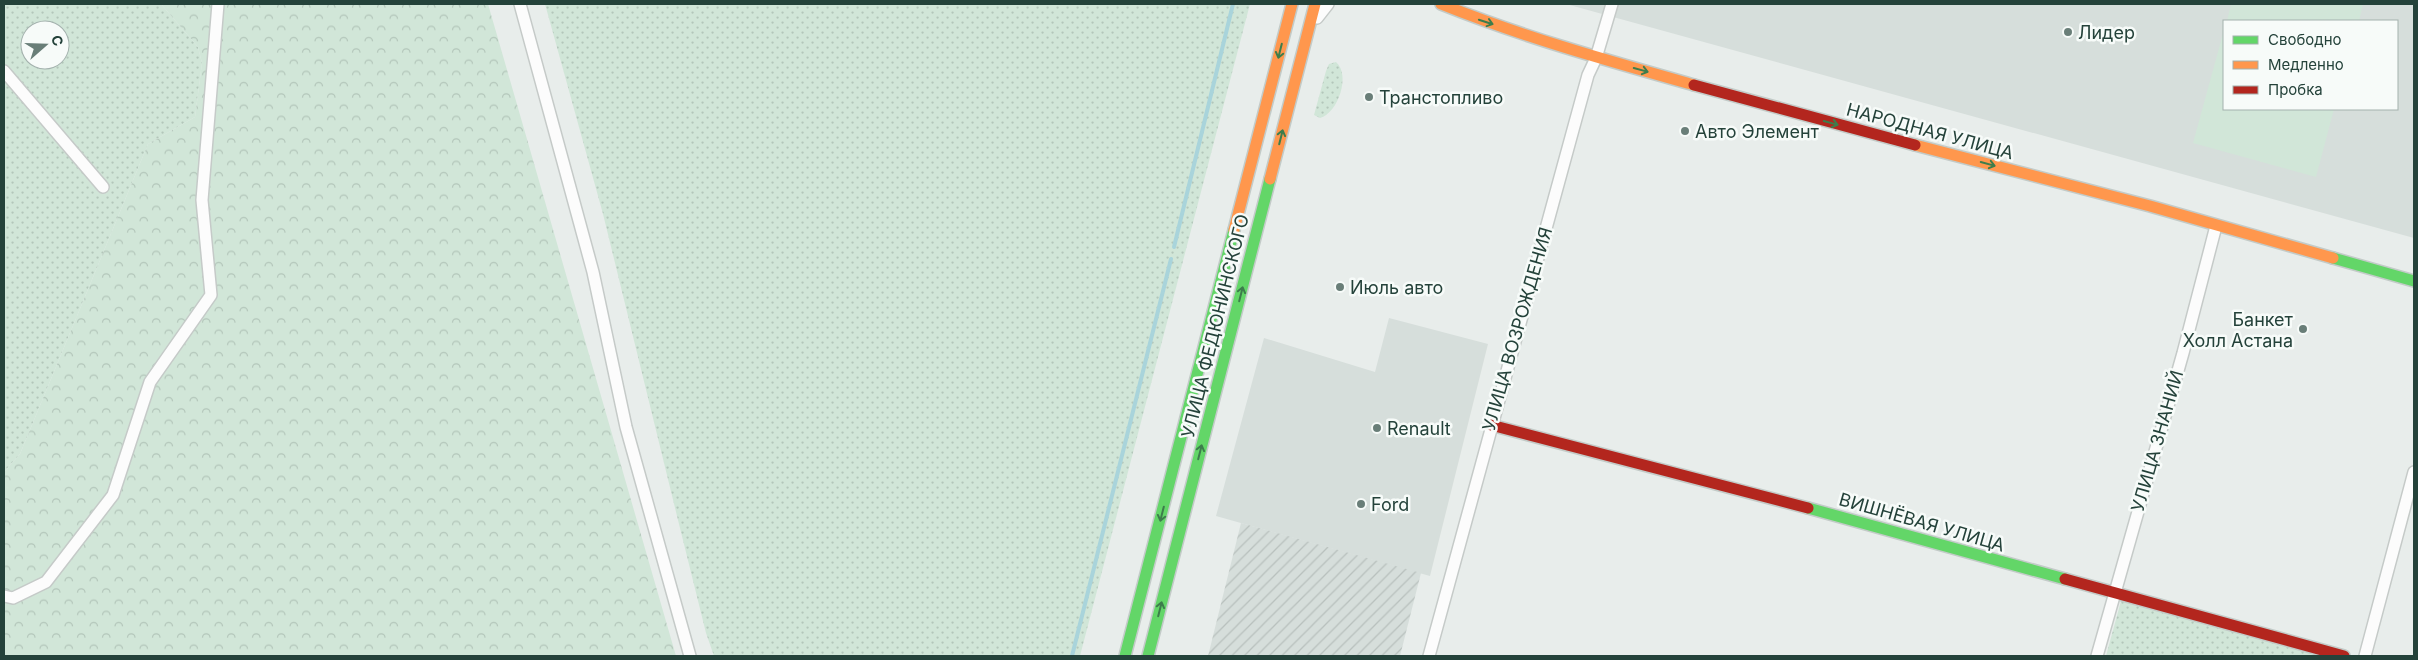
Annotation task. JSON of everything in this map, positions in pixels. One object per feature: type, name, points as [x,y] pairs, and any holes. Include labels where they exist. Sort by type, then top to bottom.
[{"type":"main road","name":"УЛИЦА ФЕДЮНИНСКОГО","points":[[1125,656],[1292,4]]},
{"type":"main road","name":"УЛИЦА ФЕДЮНИНСКОГО","points":[[1148,656],[1315,4]]},
{"type":"main road","name":"НАРОДНАЯ УЛИЦА","points":[[1441,4],[1473,17],[1596,58],[1896,140],[2150,206],[2414,281]]},
{"type":"main road","name":"ВИШНЁВАЯ УЛИЦА","points":[[1491,425],[1793,504],[2344,656]]},
{"type":"street","points":[[4,596],[13,598],[46,582],[113,495],[150,382],[211,295],[202,200],[218,4]]},
{"type":"street","points":[[520,4],[593,272],[626,427],[690,656]]},
{"type":"street","points":[[1309,27],[1328,4]]},
{"type":"street","name":"УЛИЦА ВОЗРОЖДЕНИЯ","points":[[1429,656],[1588,74],[1596,58],[1612,4]]},
{"type":"street","points":[[4,71],[103,187]]},
{"type":"street","name":"УЛИЦА ЗНАНИЙ","points":[[2097,656],[2113,592],[2183,352],[2216,226]]},
{"type":"street","points":[[2365,656],[2414,472]]},
{"type":"shaded area","points":[[1566,4],[2414,4],[2414,238]]},
{"type":"shaded area","points":[[1389,318],[1488,344],[1430,576],[1216,516],[1264,338],[1375,372]]},
{"type":"shaded area","points":[[1241,523],[1421,573],[1400,656],[1208,656]]},
{"type":"green space","points":[[4,4],[161,4],[198,47],[202,63],[195,117],[148,144],[20,454],[4,472]]},
{"type":"green space","points":[[161,4],[488,4],[676,656],[4,656],[4,472],[20,454],[148,144],[195,117],[202,63],[198,47]]},
{"type":"green space","points":[[545,4],[1250,4],[1080,656],[714,656],[706,633],[603,214]]},
{"type":"green space","points":[[2231,4],[2363,4],[2359,20],[2227,20]]},
{"type":"green space","points":[[2223,34],[2223,110],[2334,110],[2316,177],[2193,143]]},
{"type":"green space","points":[[1336,62],[1342,76],[1340,93],[1332,109],[1320,118],[1314,115],[1326,71],[1329,64]]},
{"type":"green space","points":[[2121,601],[2324,656],[2106,656]]},
{"type":"waterway","points":[[1174,247],[1233,4]]},
{"type":"waterway","points":[[1072,656],[1171,259]]},
{"type":"traffic: fast","points":[[1148,656],[1270,179]]},
{"type":"traffic: fast","points":[[1125,656],[1234,230]]},
{"type":"traffic: fast","points":[[2333,258],[2414,281]]},
{"type":"traffic: fast","points":[[1808,508],[2065,579]]},
{"type":"traffic: slow","points":[[1234,230],[1292,4]]},
{"type":"traffic: slow","points":[[1270,179],[1315,4]]},
{"type":"traffic: slow","points":[[1441,4],[1535,38],[1694,85]]},
{"type":"traffic: slow","points":[[1915,145],[2150,206],[2333,258]]},
{"type":"traffic: jam","points":[[1694,85],[1915,145]]},
{"type":"traffic: jam","points":[[1491,425],[1808,508]]},
{"type":"traffic: jam","points":[[2065,579],[2344,656]]},
{"type":"place","name":"Лидер","points":[[2068,32]]},
{"type":"place","name":"Транстопливо","points":[[1369,97]]},
{"type":"place","name":"Авто Элемент","points":[[1685,131]]},
{"type":"place","name":"Июль авто","points":[[1340,287]]},
{"type":"place","name":"Банкет Холл Астана","points":[[2303,329]]},
{"type":"place","name":"Renault","points":[[1377,428]]},
{"type":"place","name":"Ford","points":[[1361,504]]}]
